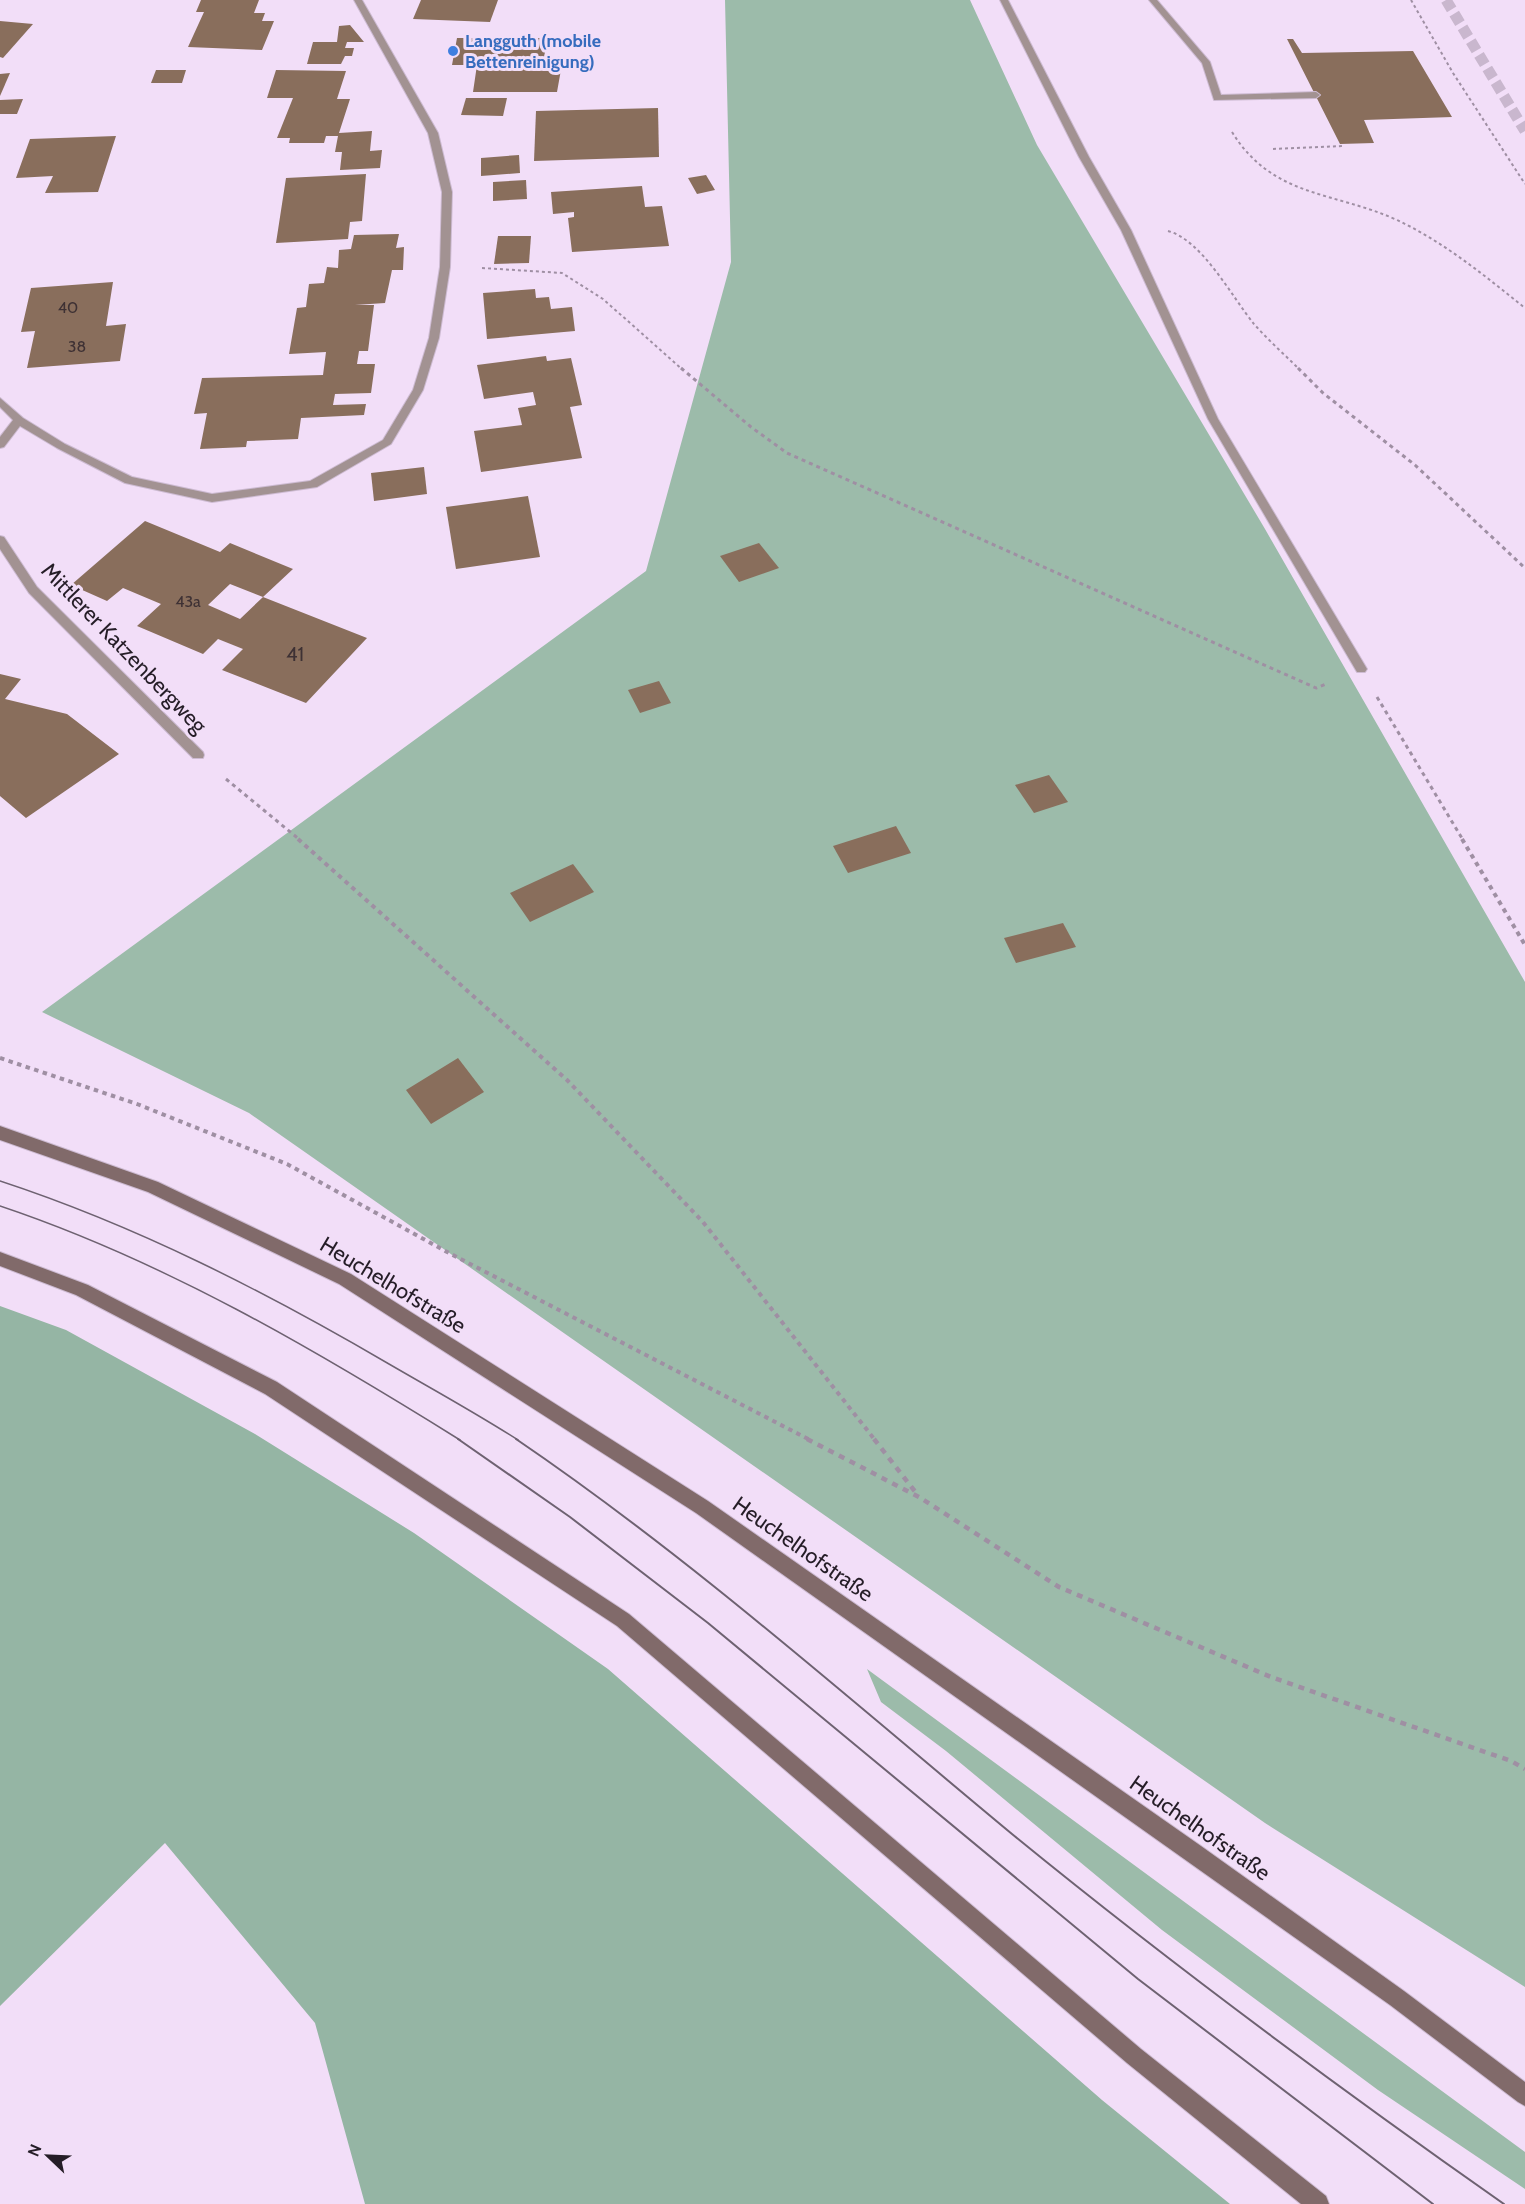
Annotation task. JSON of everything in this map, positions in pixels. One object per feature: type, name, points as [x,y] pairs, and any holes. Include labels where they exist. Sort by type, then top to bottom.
[{"type":"main road","name":"Heuchelhofstraße","points":[[0,1132],[153,1187],[345,1279],[702,1508],[1214,1867],[1397,1998],[1525,2095]]},
{"type":"main road","points":[[0,1259],[82,1290],[272,1388],[623,1620],[1134,2056],[1318,2204]]},
{"type":"street","points":[[0,401],[19,420],[61,446],[129,480],[212,498],[314,484],[387,442],[418,390],[434,338],[445,267],[447,192],[433,133],[358,0]]},
{"type":"street","points":[[1004,0],[1084,158],[1126,230],[1213,419],[1361,669]]},
{"type":"street","points":[[1153,0],[1206,62],[1217,98],[1316,95]]},
{"type":"street","points":[[0,445],[19,420]]},
{"type":"street","name":"Mittlerer Katzenbergweg","points":[[0,540],[33,590],[198,755]]},
{"type":"path","points":[[1411,0],[1453,73],[1525,184]]},
{"type":"path","points":[[1217,98],[1238,146],[1258,167],[1316,195],[1395,220],[1458,257],[1525,308]]},
{"type":"path","points":[[1273,149],[1342,146]]},
{"type":"path","points":[[1126,230],[1157,229],[1180,234],[1206,260],[1256,325],[1323,393],[1415,465],[1525,568]]},
{"type":"path","points":[[445,267],[562,273],[603,299],[750,427],[786,453],[1316,688],[1361,669],[1525,945]]},
{"type":"path","points":[[198,755],[311,850],[575,1088],[703,1222],[919,1497]]},
{"type":"path","points":[[0,1058],[137,1104],[287,1164],[449,1253],[919,1497],[1059,1587],[1272,1677],[1511,1761],[1525,1769]]},
{"type":"green space","points":[[725,0],[970,0],[1037,145],[1265,529],[1525,982],[1525,1987],[1265,1823],[249,1113],[42,1012],[646,571],[731,262]]},
{"type":"green space","points":[[0,1306],[66,1330],[255,1434],[414,1533],[608,1669],[1102,2100],[1230,2204],[365,2204],[315,2023],[165,1843],[0,2006]]},
{"type":"green space","points":[[867,1669],[1525,2152],[1525,2189],[1378,2090],[1162,1930],[946,1751],[881,1702]]},
{"type":"building","points":[[201,0],[259,0],[254,13],[265,13],[262,21],[274,21],[262,50],[188,47],[204,12],[196,12]]},
{"type":"building","points":[[421,0],[498,0],[490,22],[413,19]]},
{"type":"building","points":[[0,21],[33,24],[3,58],[0,57]]},
{"type":"building","points":[[350,25],[364,42],[347,42],[345,48],[354,48],[352,56],[345,56],[341,64],[307,64],[313,42],[337,42],[339,26]]},
{"type":"building","points":[[457,38],[547,38],[543,65],[562,64],[557,92],[473,92],[477,65],[452,65]]},
{"type":"building","points":[[1287,39],[1293,39],[1302,53],[1413,51],[1452,117],[1364,120],[1374,143],[1340,144]]},
{"type":"building","points":[[156,70],[186,70],[182,83],[151,83]]},
{"type":"building","points":[[276,70],[346,71],[337,99],[350,99],[339,133],[372,131],[370,151],[382,150],[380,168],[340,170],[342,152],[335,152],[338,136],[326,136],[324,143],[289,143],[290,138],[277,138],[293,98],[267,98]]},
{"type":"building","points":[[10,73],[0,96],[0,74]]},
{"type":"building","points":[[466,98],[507,98],[503,116],[461,115]]},
{"type":"building","points":[[23,99],[17,114],[0,114],[0,100]]},
{"type":"building","points":[[658,108],[659,157],[534,161],[536,111]]},
{"type":"building","points":[[116,136],[98,192],[45,193],[53,176],[16,178],[30,139]]},
{"type":"building","points":[[519,155],[520,173],[481,176],[481,158]]},
{"type":"building","points":[[366,174],[362,221],[350,222],[348,239],[276,243],[286,178]]},
{"type":"building","points":[[706,175],[715,190],[697,194],[688,178]]},
{"type":"building","points":[[526,180],[527,199],[493,201],[493,182]]},
{"type":"building","points":[[642,186],[645,207],[662,206],[669,246],[572,252],[568,218],[574,217],[574,212],[553,214],[551,192]]},
{"type":"building","points":[[399,234],[396,248],[404,247],[403,270],[392,270],[385,303],[355,305],[374,305],[368,351],[359,351],[357,364],[375,364],[371,393],[335,394],[333,405],[366,404],[364,415],[301,418],[298,439],[247,441],[246,447],[200,449],[207,413],[194,414],[202,378],[323,375],[326,352],[289,354],[297,308],[306,307],[309,284],[324,283],[327,267],[338,268],[339,250],[351,249],[354,235]]},
{"type":"building","points":[[498,236],[531,236],[529,263],[494,264]]},
{"type":"building","points":[[113,282],[106,326],[126,324],[120,361],[27,368],[35,331],[21,332],[31,288]]},
{"type":"building","points":[[535,289],[536,298],[549,297],[551,309],[572,307],[575,331],[487,339],[483,293]]},
{"type":"building","points":[[546,356],[547,361],[571,358],[582,405],[570,407],[582,458],[481,472],[474,431],[522,425],[518,408],[536,405],[533,392],[484,399],[477,365]]},
{"type":"building","points":[[424,467],[427,494],[374,501],[371,473]]},
{"type":"building","points":[[528,496],[540,557],[456,569],[446,507]]},
{"type":"building","points":[[145,521],[220,552],[230,543],[293,569],[263,597],[367,638],[306,703],[222,670],[243,649],[218,639],[203,654],[137,626],[161,604],[123,588],[107,601],[71,585]],"holes":[[[230,584],[263,597],[240,619],[208,605]]]},
{"type":"building","points":[[759,543],[779,568],[739,582],[720,556]]},
{"type":"building","points":[[0,674],[21,679],[5,699],[67,714],[119,754],[26,818],[0,796]]},
{"type":"building","points":[[659,681],[671,703],[640,713],[628,690]]},
{"type":"building","points":[[1049,775],[1068,802],[1034,813],[1015,785]]},
{"type":"building","points":[[896,826],[911,853],[848,873],[833,846]]},
{"type":"building","points":[[573,864],[594,892],[530,922],[510,893]]},
{"type":"building","points":[[1063,923],[1076,947],[1016,963],[1004,938]]},
{"type":"building","points":[[458,1058],[484,1092],[431,1124],[406,1090]]},
{"type":"tunnel","points":[[1446,0],[1525,131]]},
{"type":"tram line","points":[[0,1181],[101,1218],[199,1262],[342,1337],[518,1440]]},
{"type":"tram line","points":[[0,1206],[61,1228],[179,1280],[294,1340],[460,1440]]},
{"type":"tram line","points":[[458,1439],[570,1517],[708,1623],[1138,1979],[1433,2204]]},
{"type":"tram line","points":[[516,1439],[581,1485],[707,1581],[1012,1834],[1132,1930],[1316,2069],[1504,2204]]},
{"type":"place","name":"Langguth (mobile Bettenreinigung)","points":[[453,51]]}]
